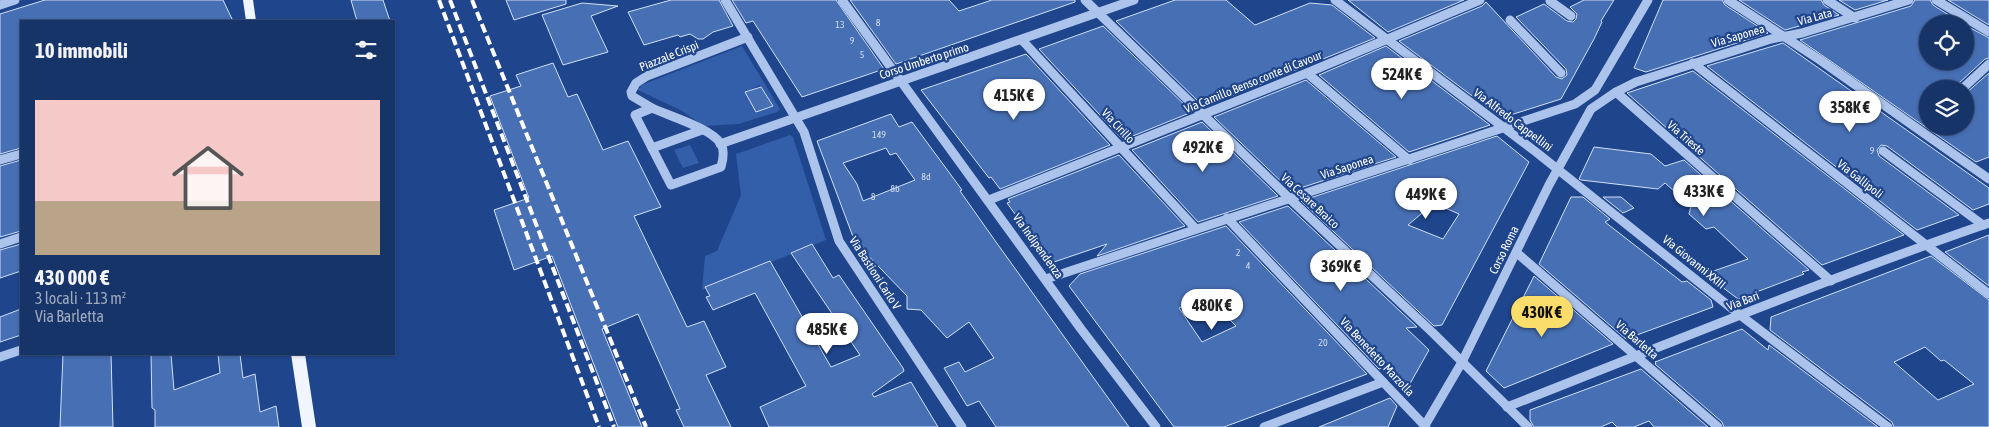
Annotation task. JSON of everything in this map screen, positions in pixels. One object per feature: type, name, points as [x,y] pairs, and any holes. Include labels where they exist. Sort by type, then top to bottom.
[{"type":"main road","points":[[248,0],[251,20]]},
{"type":"main road","points":[[298,355],[308,427]]},
{"type":"street","points":[[0,5],[15,0]]},
{"type":"street","name":"Via Bastioni Carlo V","points":[[725,0],[804,132],[839,241],[962,427]]},
{"type":"street","name":"Via Indipendenza","points":[[842,0],[899,81],[989,200],[1087,337],[1156,427]]},
{"type":"street","name":"Via Cesare Braico","points":[[1084,0],[1528,427]]},
{"type":"street","name":"Corso Umberto primo","points":[[720,144],[1134,0]]},
{"type":"street","name":"Via Alfredo Cappellini","points":[[1335,0],[1557,168]]},
{"type":"street","name":"Via Camillo Benso conte di Cavour","points":[[989,200],[1120,146],[1307,73],[1480,0]]},
{"type":"street","name":"Via Saponea","points":[[1046,279],[1575,104],[1595,90],[1648,0]]},
{"type":"street","points":[[1728,0],[1820,60],[1989,179]]},
{"type":"street","points":[[1827,0],[1855,18]]},
{"type":"street","name":"Via Lata","points":[[1784,37],[1855,18],[1892,2],[1909,0]]},
{"type":"street","points":[[1936,0],[1989,32]]},
{"type":"street","points":[[1550,1],[1571,16]]},
{"type":"street","points":[[1510,20],[1561,73]]},
{"type":"street","name":"Piazzale Crispi","points":[[652,108],[632,96],[632,87],[641,79],[748,37]]},
{"type":"street","name":"Via Saponea","points":[[1591,109],[1616,92],[1636,82],[1693,63],[1784,37]]},
{"type":"street","name":"Via Cirillo","points":[[1022,40],[1196,229]]},
{"type":"street","name":"Via Gallipoli","points":[[1693,63],[1989,294]]},
{"type":"street","points":[[1972,80],[1989,64]]},
{"type":"street","points":[[1307,73],[1409,160]]},
{"type":"street","name":"Via Trieste","points":[[1616,92],[1831,282]]},
{"type":"street","points":[[652,108],[702,130],[709,133],[720,144],[724,152],[721,167],[671,185],[634,115],[652,108]]},
{"type":"street","name":"Corso Roma","points":[[1425,427],[1462,362],[1557,168],[1591,109]]},
{"type":"street","points":[[652,148],[702,130]]},
{"type":"street","points":[[1883,152],[1986,224]]},
{"type":"street","points":[[0,160],[20,154]]},
{"type":"street","name":"Via Giovanni XXIII","points":[[1557,168],[1740,315],[1888,427]]},
{"type":"street","name":"Via Benedetto Marzolla","points":[[1227,218],[1425,427]]},
{"type":"street","name":"Via Bari","points":[[1507,407],[1740,315],[1986,224]]},
{"type":"street","points":[[0,244],[20,237]]},
{"type":"street","name":"Via Barletta","points":[[1517,253],[1718,427]]},
{"type":"street","points":[[0,357],[20,350]]},
{"type":"street","points":[[1264,427],[1383,382]]},
{"type":"shaded area","points":[[742,46],[780,109],[777,112],[739,124],[704,126],[682,111],[636,89],[642,87],[639,86]],"holes":[[[760,85],[772,106],[756,112],[745,92]]]},
{"type":"shaded area","points":[[790,135],[793,137],[826,240],[702,290],[705,256],[717,251],[741,195],[736,154]]},
{"type":"shaded area","points":[[690,145],[699,163],[683,168],[674,150]]},
{"type":"building","points":[[45,0],[223,0],[233,20],[20,20],[20,148],[0,154],[0,14]]},
{"type":"building","points":[[351,0],[383,0],[390,20],[357,20]]},
{"type":"building","points":[[506,0],[566,0],[566,4],[514,20]]},
{"type":"building","points":[[671,0],[719,0],[733,26],[713,32],[703,39],[698,39],[690,34],[680,37],[678,35],[644,45],[628,12]]},
{"type":"building","points":[[732,0],[836,0],[884,69],[802,97],[753,21],[746,23]]},
{"type":"building","points":[[850,0],[949,0],[959,11],[992,0],[1075,0],[1075,2],[896,64]]},
{"type":"building","points":[[1175,0],[1226,0],[1255,25],[1310,3],[1332,5],[1375,38],[1204,107],[1116,21]]},
{"type":"building","points":[[1348,0],[1464,0],[1388,32]]},
{"type":"building","points":[[1584,0],[1614,0],[1601,21],[1594,39],[1561,99],[1504,117],[1503,119],[1399,41],[1482,6],[1486,2],[1556,77],[1562,79],[1567,75],[1566,69],[1516,17],[1544,4],[1567,21],[1573,22],[1577,14],[1570,7]]},
{"type":"building","points":[[1663,0],[1722,0],[1725,5],[1768,33],[1646,72],[1634,68]]},
{"type":"building","points":[[1739,0],[1821,0],[1824,5],[1839,15],[1785,30]]},
{"type":"building","points":[[1839,0],[1888,0],[1855,10]]},
{"type":"building","points":[[1915,0],[1930,0],[1933,5],[1949,15],[1919,15],[1919,70],[1973,70],[1962,80],[1919,80],[1919,122],[1800,40],[1911,6]]},
{"type":"building","points":[[1948,0],[1989,0],[1989,25]]},
{"type":"building","points":[[582,3],[618,6],[591,16],[608,52],[563,65],[542,15]]},
{"type":"building","points":[[1103,26],[1192,112],[1123,140],[1039,49]]},
{"type":"building","points":[[1974,30],[1989,38],[1989,58],[1985,59],[1974,69]]},
{"type":"building","points":[[1783,43],[1989,188],[1989,204],[1973,210],[1887,146],[1881,145],[1877,150],[1879,156],[1959,215],[1917,230],[1707,66]]},
{"type":"building","points":[[1386,46],[1490,125],[1409,152],[1319,75]]},
{"type":"building","points":[[1026,54],[1110,145],[1000,189],[991,177],[989,178],[921,90]]},
{"type":"building","points":[[553,63],[568,97],[577,94],[603,150],[628,141],[661,207],[634,216],[687,327],[704,321],[726,367],[706,375],[731,427],[684,427],[676,410],[680,409],[638,314],[602,329],[642,427],[618,427],[552,256],[514,270],[494,210],[529,198],[490,96],[521,86],[516,75]]},
{"type":"building","points":[[1693,71],[1904,235],[1822,265],[1627,93]]},
{"type":"building","points":[[1989,73],[1989,157],[1976,162],[1937,135],[1974,135],[1974,86]]},
{"type":"building","points":[[1306,80],[1396,157],[1291,191],[1214,117]]},
{"type":"building","points":[[761,87],[773,106],[756,112],[745,92]]},
{"type":"building","points":[[891,114],[899,127],[912,122],[1129,427],[996,427],[979,401],[967,406],[944,368],[959,362],[965,372],[994,358],[969,322],[947,338],[921,310],[907,309],[907,296],[855,242],[817,141]],"holes":[[[886,148],[890,155],[896,153],[915,180],[863,201],[857,184],[843,163]]]},
{"type":"building","points":[[1202,122],[1278,196],[1198,222],[1132,150]]},
{"type":"building","points":[[1497,136],[1529,162],[1442,325],[1434,326],[1301,201]],"holes":[[[1434,203],[1459,214],[1443,239],[1408,225]]]},
{"type":"building","points":[[1594,147],[1651,154],[1665,166],[1684,160],[1809,270],[1802,272],[1804,274],[1738,299],[1705,274],[1748,259],[1714,227],[1706,229],[1689,214],[1691,206],[1665,183],[1658,189],[1579,179]]},
{"type":"building","points":[[1119,155],[1185,226],[1097,256],[1107,244],[1051,263],[1007,203],[1010,202],[1008,199]]},
{"type":"building","points":[[20,160],[20,231],[0,237],[0,166]]},
{"type":"building","points":[[1571,197],[1583,197],[1610,219],[1605,222],[1682,282],[1687,281],[1711,300],[1713,307],[1626,339],[1539,264]]},
{"type":"building","points":[[1603,197],[1621,197],[1634,208],[1623,213]]},
{"type":"building","points":[[1288,206],[1417,327],[1406,328],[1429,350],[1407,389],[1385,367],[1379,369],[1239,222]]},
{"type":"building","points":[[1226,226],[1367,374],[1224,427],[1174,427],[1069,286],[1080,274]],"holes":[[[1205,295],[1236,326],[1202,342],[1179,308]]]},
{"type":"building","points":[[1989,235],[1989,286],[1945,252]]},
{"type":"building","points":[[20,244],[20,271],[0,278],[0,250]]},
{"type":"building","points":[[812,244],[833,278],[839,275],[903,368],[904,371],[872,394],[874,397],[911,382],[938,427],[769,427],[760,407],[806,386],[755,293],[713,310],[706,297],[710,296],[705,287],[770,261],[831,367],[860,355],[791,253]]},
{"type":"building","points":[[1931,256],[1989,300],[1989,427],[1894,427],[1892,422],[1770,330],[1771,317]],"holes":[[[1925,347],[1941,361],[1944,360],[1974,384],[1938,400],[1894,362]]]},
{"type":"building","points":[[1534,276],[1613,344],[1504,388],[1486,371]]},
{"type":"building","points":[[20,309],[20,335],[0,342],[0,317]]},
{"type":"building","points":[[1742,329],[1768,350],[1769,345],[1878,427],[1724,427],[1722,422],[1655,364],[1655,362]]},
{"type":"building","points":[[63,355],[111,355],[113,427],[60,427]]},
{"type":"building","points":[[151,355],[171,355],[174,390],[220,373],[218,355],[240,355],[243,378],[255,374],[260,412],[276,406],[279,427],[155,427],[155,410],[152,408]]},
{"type":"building","points":[[1641,369],[1708,427],[1654,427],[1649,421],[1634,427],[1617,427],[1612,422],[1601,427],[1534,427],[1530,420],[1530,410]]},
{"type":"building","points":[[1390,398],[1397,406],[1388,427],[1319,427]]},
{"type":"railway","points":[[439,0],[599,427]]},
{"type":"railway","points":[[450,0],[614,427]]},
{"type":"railway","points":[[472,0],[646,427]]}]
